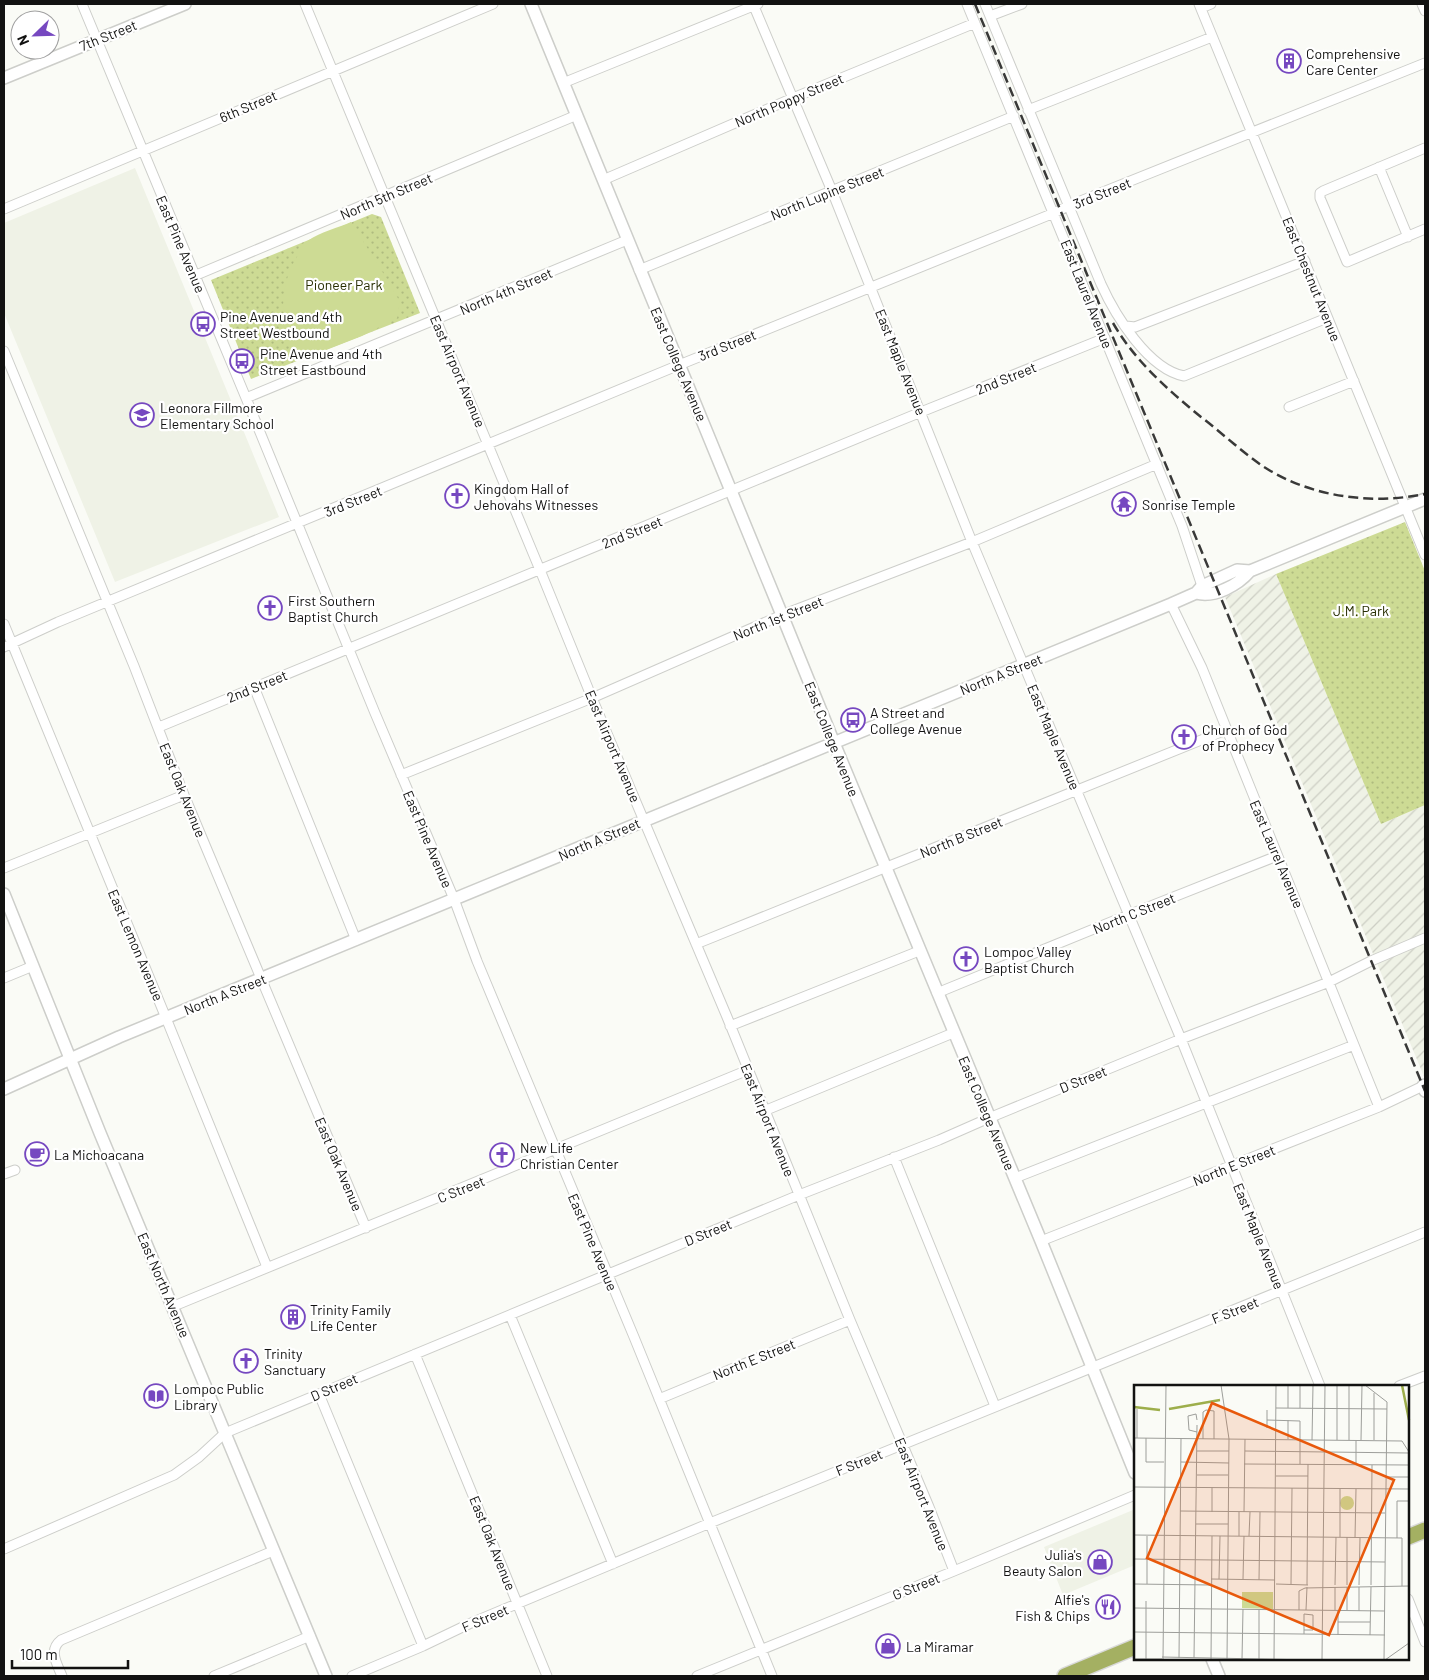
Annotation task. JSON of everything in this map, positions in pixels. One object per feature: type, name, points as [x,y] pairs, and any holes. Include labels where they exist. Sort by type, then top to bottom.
[{"type":"highway","points":[[1409,1537],[1425,1530]]},
{"type":"highway","points":[[1066,1676],[1134,1647]]},
{"type":"street","name":"East Pine Avenue","points":[[82,4],[454,900],[477,961],[772,1676]]},
{"type":"street","name":"7th Street","points":[[4,78],[185,4]]},
{"type":"street","name":"East Airport Avenue","points":[[305,4],[730,1026],[954,1571]]},
{"type":"street","name":"6th Street","points":[[4,209],[493,4]]},
{"type":"street","name":"East College Avenue","points":[[531,4],[1134,1471]]},
{"type":"street","points":[[563,83],[756,4]]},
{"type":"street","name":"East Maple Avenue","points":[[756,4],[972,542],[1180,1039],[1320,1385]]},
{"type":"street","name":"East Laurel Avenue","points":[[968,4],[1186,536],[1199,590]]},
{"type":"street","name":"East Laurel Avenue","points":[[985,4],[1107,296],[1134,340],[1165,369],[1174,374],[1184,376],[1327,318]]},
{"type":"street","points":[[990,16],[1022,4]]},
{"type":"street","points":[[1200,6],[1211,4]]},
{"type":"street","points":[[1422,4],[1425,11]]},
{"type":"street","name":"East Chestnut Avenue","points":[[1200,6],[1425,555]]},
{"type":"street","name":"North Poppy Street","points":[[603,180],[793,98],[975,23]]},
{"type":"street","points":[[1028,110],[1212,37]]},
{"type":"street","name":"3rd Street","points":[[8,645],[679,365],[1425,63]]},
{"type":"street","name":"North 5th Street","points":[[194,276],[577,115]]},
{"type":"street","name":"North Lupine Street","points":[[639,270],[1014,116]]},
{"type":"street","points":[[1425,148],[1320,193],[1320,198],[1347,262],[1425,229]]},
{"type":"street","points":[[1379,167],[1408,237]]},
{"type":"street","name":"North 4th Street","points":[[246,398],[627,240]]},
{"type":"street","points":[[1126,326],[1135,327],[1305,261]]},
{"type":"street","name":"2nd Street","points":[[158,727],[1105,338]]},
{"type":"street","name":"East Oak Avenue","points":[[4,352],[108,602],[184,795],[366,1228]]},
{"type":"street","points":[[1289,407],[1354,381]]},
{"type":"street","name":"North 1st Street","points":[[401,775],[592,698],[782,615],[972,542],[1157,464]]},
{"type":"street","name":"North A Street","points":[[4,1089],[166,1018],[1171,604],[1199,590],[1206,596],[1228,587],[1240,581],[1250,571],[1425,499]]},
{"type":"street","name":"East Laurel Avenue","points":[[1171,604],[1202,668],[1379,1106]]},
{"type":"street","name":"East Lemon Avenue","points":[[4,624],[8,645],[90,834],[267,1267]]},
{"type":"street","points":[[254,687],[356,940]]},
{"type":"street","name":"North B Street","points":[[696,944],[1226,730]]},
{"type":"street","points":[[4,868],[184,795]]},
{"type":"street","name":"North C Street","points":[[937,993],[1277,856]]},
{"type":"street","name":"East North Avenue","points":[[4,894],[70,1059],[326,1676]]},
{"type":"street","name":"D Street","points":[[4,1549],[174,1475],[199,1457],[225,1433],[1180,1039],[1329,982],[1371,961],[1425,938]]},
{"type":"street","points":[[730,1026],[919,951]]},
{"type":"street","points":[[4,978],[32,966]]},
{"type":"street","points":[[764,1111],[954,1033]]},
{"type":"street","points":[[1015,1178],[1354,1045]]},
{"type":"street","name":"C Street","points":[[174,1306],[748,1070]]},
{"type":"street","name":"North E Street","points":[[1041,1242],[1425,1087]]},
{"type":"street","points":[[894,1157],[995,1406]]},
{"type":"street","points":[[4,1174],[15,1170]]},
{"type":"street","name":"F Street","points":[[352,1676],[471,1623],[710,1523],[1425,1232]]},
{"type":"street","points":[[510,1315],[613,1564]]},
{"type":"street","name":"North E Street","points":[[659,1399],[850,1320]]},
{"type":"street","name":"East Oak Avenue","points":[[415,1354],[547,1676]]},
{"type":"street","points":[[1402,1385],[1425,1376]]},
{"type":"street","points":[[319,1394],[423,1646]]},
{"type":"street","name":"G Street","points":[[697,1676],[1134,1495]]},
{"type":"street","points":[[62,1676],[54,1657],[54,1649],[61,1640],[273,1551]]},
{"type":"street","points":[[1409,1602],[1425,1642]]},
{"type":"street","points":[[214,1676],[310,1636]]},
{"type":"street","points":[[1212,1660],[1219,1676]]},
{"type":"shaded area","name":"Leonora Fillmore Elementary School","points":[[135,168],[279,517],[115,582],[4,313],[4,223]]},
{"type":"shaded area","points":[[1276,574],[1381,824],[1425,805],[1425,1079],[1225,597]]},
{"type":"shaded area","points":[[1133,1510],[1134,1512],[1134,1565],[1063,1595],[1044,1547]]},
{"type":"green space","name":"Pioneer Park","points":[[372,214],[381,217],[420,313],[251,379],[211,280]]},
{"type":"green space","points":[[351,222],[400,302],[397,318],[362,336],[298,361],[287,334],[284,320],[284,292],[287,278],[304,245],[308,241]]},
{"type":"green space","name":"J.M. Park","points":[[1405,522],[1425,571],[1425,805],[1381,824],[1276,574]]},
{"type":"railway","points":[[975,4],[1425,1091]]},
{"type":"railway","points":[[1113,323],[1131,350],[1164,385],[1248,455],[1282,477],[1321,492],[1342,496],[1384,499],[1425,494]]},
{"type":"place","name":"Comprehensive Care Center","points":[[1289,61]]},
{"type":"place","name":"Pine Avenue and 4th Street Westbound","points":[[203,324]]},
{"type":"place","name":"Pine Avenue and 4th Street Eastbound","points":[[242,361]]},
{"type":"place","name":"Leonora Fillmore Elementary School","points":[[142,415]]},
{"type":"place","name":"Kingdom Hall of Jehovahs Witnesses","points":[[457,496]]},
{"type":"place","name":"Sonrise Temple","points":[[1124,504]]},
{"type":"place","name":"First Southern Baptist Church","points":[[270,608]]},
{"type":"place","name":"A Street and College Avenue","points":[[853,720]]},
{"type":"place","name":"Church of God of Prophecy","points":[[1184,737]]},
{"type":"place","name":"Lompoc Valley Baptist Church","points":[[966,959]]},
{"type":"place","name":"La Michoacana","points":[[37,1154]]},
{"type":"place","name":"New Life Christian Center","points":[[502,1155]]},
{"type":"place","name":"Trinity Family Life Center","points":[[293,1317]]},
{"type":"place","name":"Trinity Sanctuary","points":[[246,1361]]},
{"type":"place","name":"Lompoc Public Library","points":[[156,1396]]},
{"type":"place","name":"Julia's Beauty Salon","points":[[1100,1562]]},
{"type":"place","name":"Alfie's Fish & Chips","points":[[1108,1607]]},
{"type":"place","name":"La Miramar","points":[[888,1646]]}]
